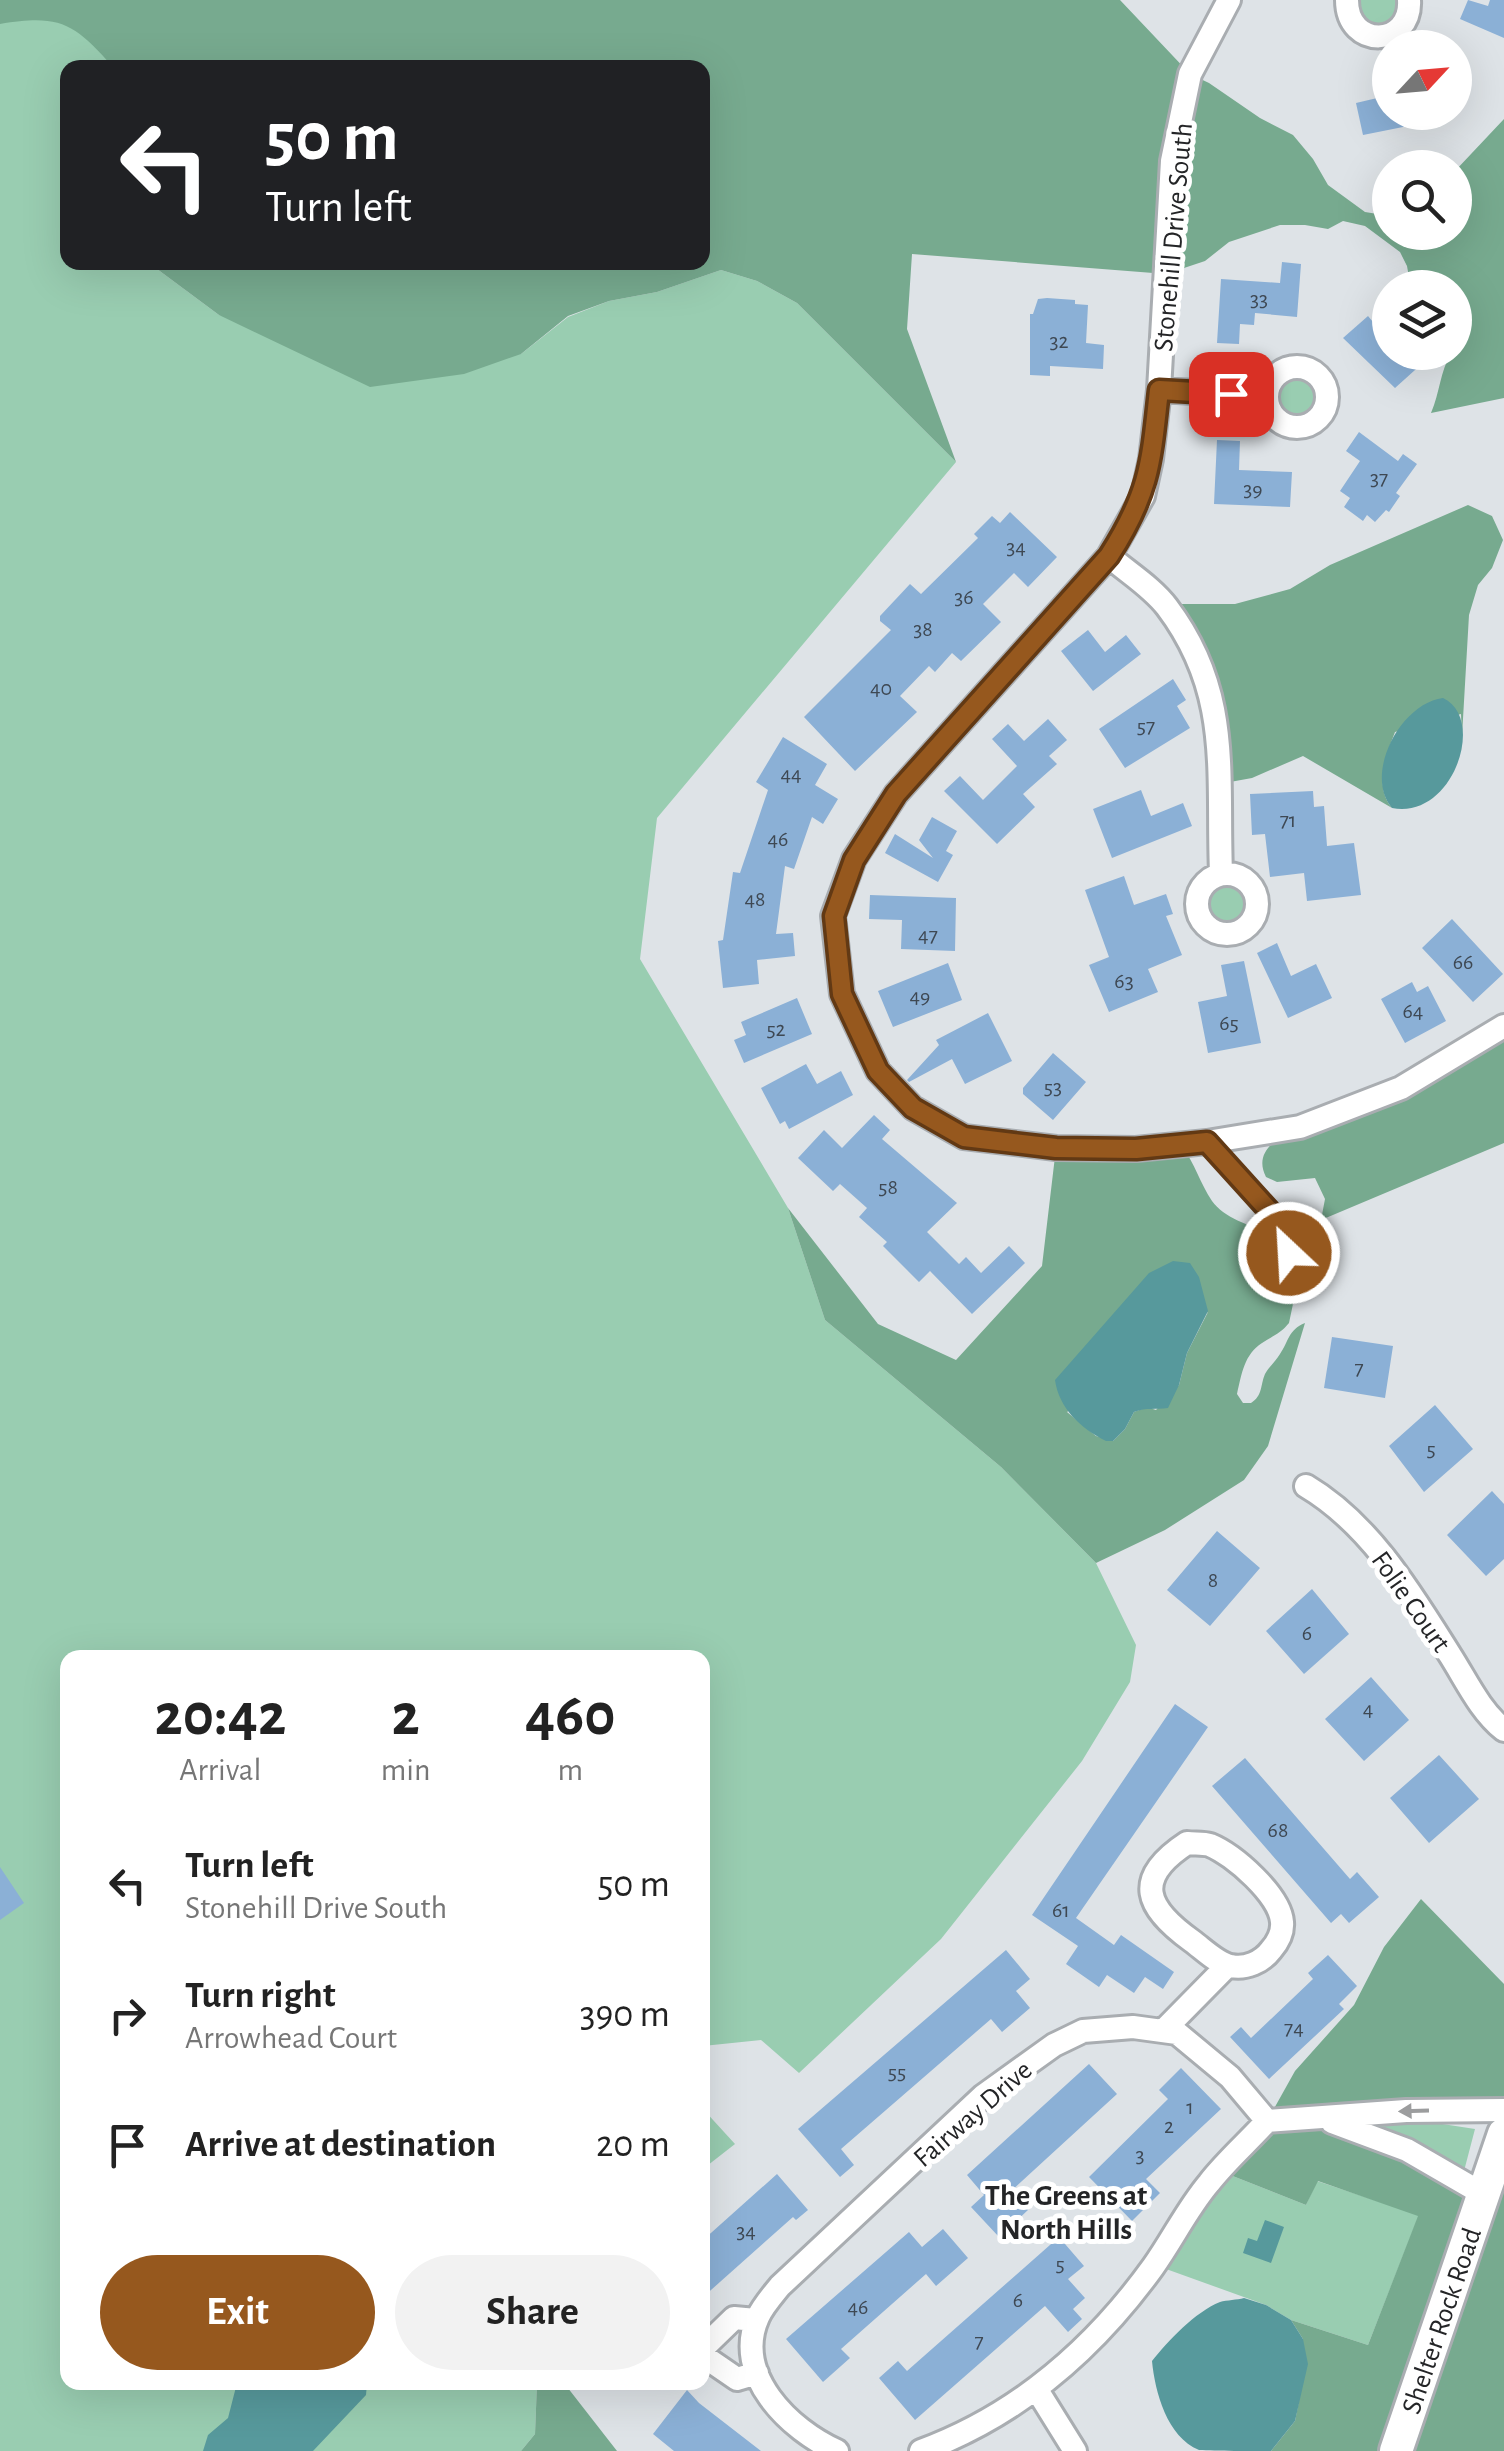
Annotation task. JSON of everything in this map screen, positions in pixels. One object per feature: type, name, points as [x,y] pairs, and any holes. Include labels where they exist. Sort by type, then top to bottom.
[{"type":"main road","name":"Shelter Rock Road","points":[[1396,2451],[1504,2134]]},
{"type":"street","name":"Stonehill Drive South","points":[[1230,0],[1190,74],[1172,161],[1159,390],[1151,460],[1142,496],[1109,556],[896,794],[854,860],[834,916],[842,994],[878,1071],[913,1108],[964,1137],[1056,1148],[1136,1149],[1300,1126],[1401,1088],[1504,1026]]},
{"type":"street","points":[[1347,0],[1352,23],[1359,31],[1380,37],[1400,28],[1409,0]]},
{"type":"street","points":[[1159,390],[1267,396]]},
{"type":"street","points":[[1109,556],[1165,604],[1200,658],[1212,698],[1220,754],[1220,874]]},
{"type":"street","name":"Folie Court","points":[[1306,1486],[1330,1500],[1389,1564],[1480,1704],[1504,1730]]},
{"type":"street","points":[[1163,2031],[1227,1966],[1249,1966],[1266,1956],[1280,1940],[1282,1921],[1274,1901],[1248,1870],[1208,1844],[1187,1844],[1168,1856],[1152,1878],[1151,1901],[1168,1923],[1227,1966]]},
{"type":"street","name":"Fairway Drive","points":[[756,2320],[780,2286],[972,2106],[1054,2045],[1083,2031],[1109,2026],[1177,2034],[1230,2077],[1267,2121]]},
{"type":"street","points":[[922,2451],[948,2441],[1037,2390],[1075,2359],[1154,2265],[1210,2182],[1267,2121],[1406,2111],[1504,2110]]},
{"type":"street","points":[[1324,2119],[1407,2150],[1483,2194]]},
{"type":"street","points":[[710,2343],[729,2321],[738,2317],[756,2320],[753,2338],[763,2388],[788,2420],[811,2440],[837,2451]]},
{"type":"street","points":[[710,2358],[737,2379],[757,2373]]},
{"type":"street","points":[[1037,2390],[1075,2451]]},
{"type":"lane","points":[[1207,1142],[1283,1226],[1290,1240],[1289,1253]]},
{"type":"green space","points":[[0,0],[44,0],[136,60],[60,60],[60,270],[158,270],[219,315],[521,354],[568,317],[609,301],[657,292],[721,270],[757,281],[797,303],[956,462],[657,818],[640,959],[788,1208],[825,1320],[1001,1467],[1096,1563],[1136,1645],[1130,1682],[1082,1761],[941,1939],[799,2073],[761,2040],[710,2045],[710,1650],[60,1650],[60,2390],[537,2390],[535,2434],[521,2451],[0,2451]]},
{"type":"green space","points":[[0,0],[1120,0],[1190,74],[1293,135],[1328,185],[1372,213],[1372,231],[1343,221],[1328,229],[1280,225],[1229,242],[1205,261],[1166,274],[912,254],[907,329],[956,462],[797,303],[757,281],[721,270],[568,316],[521,354],[464,374],[370,387],[219,315],[158,270],[710,270],[710,60],[106,60],[87,40],[64,25],[20,21],[0,24]]},
{"type":"green space","points":[[1347,0],[1409,0],[1385,30],[1374,30]]},
{"type":"green space","points":[[1504,119],[1504,398],[1431,413],[1444,370],[1472,370],[1472,270],[1408,270],[1397,250],[1472,250],[1472,153]]},
{"type":"green space","points":[[1297,367],[1318,376],[1327,397],[1318,418],[1297,427],[1276,418],[1267,397],[1276,376]]},
{"type":"green space","points":[[1468,505],[1492,516],[1503,540],[1492,568],[1478,585],[1469,615],[1462,736],[1461,714],[1395,732],[1383,781],[1392,808],[1303,756],[1252,778],[1219,784],[1212,698],[1165,604],[1235,604],[1290,589],[1330,565]]},
{"type":"green space","points":[[1227,874],[1249,882],[1257,904],[1249,926],[1227,934],[1205,926],[1197,904],[1205,882]]},
{"type":"green space","points":[[1504,1026],[1504,1143],[1321,1220],[1325,1199],[1315,1178],[1277,1182],[1266,1177],[1263,1158],[1283,1134]]},
{"type":"green space","points":[[1182,1146],[1220,1210],[1255,1228],[1306,1242],[1289,1323],[1251,1353],[1237,1394],[1243,1403],[1255,1400],[1265,1374],[1295,1329],[1305,1323],[1268,1446],[1244,1480],[1165,1530],[1096,1563],[1001,1467],[825,1320],[788,1208],[878,1324],[956,1360],[1042,1266],[1056,1148]],"holes":[[[1208,1312],[1187,1353],[1179,1385],[1156,1410],[1147,1407],[1134,1412],[1113,1441],[1096,1436],[1067,1412]]]},
{"type":"green space","points":[[1421,1899],[1504,1984],[1504,2110],[1327,2119],[1483,2194],[1504,2134],[1504,2451],[1271,2451],[1295,2421],[1299,2401],[1303,2339],[1291,2320],[1368,2345],[1418,2216],[1318,2181],[1306,2205],[1220,2171],[1267,2121],[1295,2071],[1354,2005],[1384,1947]]},
{"type":"green space","points":[[710,2117],[735,2144],[710,2164]]},
{"type":"green space","points":[[1361,2120],[1475,2129],[1464,2171]]},
{"type":"green space","points":[[1220,2171],[1306,2205],[1317,2181],[1419,2215],[1368,2345],[1291,2320],[1266,2305],[1155,2265]]},
{"type":"green space","points":[[537,2390],[569,2390],[617,2451],[521,2451],[535,2434]]},
{"type":"water","points":[[1443,698],[1456,709],[1462,725],[1457,765],[1447,784],[1432,799],[1414,808],[1392,808],[1384,794],[1382,777],[1391,742],[1413,713]]},
{"type":"water","points":[[1173,1261],[1190,1263],[1199,1277],[1208,1311],[1187,1353],[1168,1408],[1134,1412],[1125,1429],[1113,1441],[1106,1441],[1072,1416],[1061,1400],[1055,1380],[1149,1273]]},
{"type":"water","points":[[1265,2220],[1284,2227],[1271,2263],[1243,2253],[1248,2238],[1257,2241]]},
{"type":"water","points":[[1244,2298],[1291,2320],[1303,2339],[1308,2364],[1295,2421],[1271,2451],[1199,2450],[1188,2444],[1171,2424],[1156,2386],[1152,2361],[1201,2313],[1220,2302]]},
{"type":"water","points":[[235,2390],[366,2390],[313,2451],[203,2451],[208,2435],[228,2418]]},
{"type":"building","points":[[1468,0],[1488,6],[1490,0],[1504,0],[1504,38],[1460,19]]},
{"type":"building","points":[[1372,99],[1372,130],[1388,130],[1363,135],[1356,103]]},
{"type":"building","points":[[1282,262],[1301,264],[1297,317],[1255,313],[1254,325],[1240,324],[1239,344],[1217,343],[1221,279],[1280,283]]},
{"type":"building","points":[[1038,299],[1088,305],[1086,343],[1104,345],[1103,369],[1050,366],[1050,376],[1030,375],[1030,314]]},
{"type":"building","points":[[1368,316],[1372,321],[1372,366],[1343,338]]},
{"type":"building","points":[[1376,370],[1415,370],[1395,388]]},
{"type":"building","points":[[1359,432],[1398,461],[1403,454],[1417,464],[1396,493],[1400,496],[1389,512],[1386,510],[1375,522],[1367,515],[1363,521],[1344,507],[1350,498],[1340,491],[1360,461],[1346,451]]},
{"type":"building","points":[[1217,440],[1240,441],[1239,470],[1292,472],[1290,507],[1214,504]]},
{"type":"building","points":[[1010,512],[1057,557],[1028,587],[1014,573],[983,604],[1001,622],[961,661],[952,653],[935,672],[929,666],[900,696],[917,712],[855,771],[804,717],[891,630],[880,621],[880,616],[910,584],[921,594],[978,538],[974,534],[992,516],[1000,523]]},
{"type":"building","points":[[1088,630],[1105,652],[1126,635],[1141,654],[1093,691],[1061,651]]},
{"type":"building","points":[[1173,679],[1186,700],[1177,706],[1190,728],[1125,768],[1099,729]]},
{"type":"building","points":[[1048,719],[1067,740],[1049,756],[1057,764],[1023,794],[1035,807],[997,844],[944,791],[960,776],[983,800],[1017,766],[992,739],[1008,724],[1024,741]]},
{"type":"building","points":[[783,737],[827,764],[815,785],[838,799],[823,824],[812,817],[794,869],[785,866],[776,934],[793,933],[795,956],[757,960],[759,984],[723,988],[718,941],[723,940],[733,872],[740,873],[768,790],[756,782]]},
{"type":"building","points":[[1141,790],[1151,816],[1183,803],[1192,826],[1112,858],[1093,809]]},
{"type":"building","points":[[1313,791],[1314,807],[1324,806],[1327,846],[1354,843],[1361,895],[1307,901],[1304,873],[1270,877],[1265,834],[1252,835],[1250,794]]},
{"type":"building","points":[[932,817],[957,831],[946,851],[953,855],[938,882],[885,853],[895,834],[933,858],[919,840]]},
{"type":"building","points":[[1124,876],[1134,905],[1166,894],[1173,914],[1166,916],[1182,955],[1148,969],[1158,992],[1109,1012],[1089,965],[1109,957],[1085,890]]},
{"type":"building","points":[[870,895],[956,898],[955,951],[901,949],[902,920],[869,919]]},
{"type":"building","points":[[1452,919],[1503,974],[1473,1002],[1422,948]]},
{"type":"building","points":[[1277,943],[1291,976],[1316,964],[1332,998],[1288,1018],[1257,953]]},
{"type":"building","points":[[1244,961],[1261,1043],[1208,1053],[1198,1002],[1227,996],[1221,965]]},
{"type":"building","points":[[948,963],[962,1000],[893,1027],[878,991]]},
{"type":"building","points":[[1412,982],[1417,992],[1428,986],[1446,1021],[1405,1043],[1381,999]]},
{"type":"building","points":[[797,998],[812,1034],[744,1063],[734,1040],[746,1035],[741,1022]]},
{"type":"building","points":[[988,1013],[1012,1061],[965,1084],[952,1059],[907,1080],[939,1045],[936,1040]]},
{"type":"building","points":[[1053,1053],[1086,1082],[1053,1120],[1023,1094],[1023,1088]]},
{"type":"building","points":[[806,1064],[817,1084],[841,1071],[853,1095],[789,1129],[785,1121],[780,1124],[761,1088]]},
{"type":"building","points":[[874,1115],[890,1130],[882,1139],[957,1203],[927,1232],[959,1264],[966,1257],[981,1273],[1009,1246],[1025,1263],[972,1314],[930,1271],[919,1282],[883,1246],[887,1242],[859,1217],[867,1208],[840,1184],[833,1191],[798,1158],[824,1130],[842,1148]]},
{"type":"building","points":[[1332,1337],[1393,1346],[1385,1398],[1324,1388]]},
{"type":"building","points":[[1435,1405],[1473,1449],[1424,1492],[1389,1446]]},
{"type":"building","points":[[1492,1491],[1504,1504],[1504,1559],[1486,1576],[1447,1535]]},
{"type":"building","points":[[1217,1531],[1260,1568],[1210,1626],[1167,1590]]},
{"type":"building","points":[[1312,1589],[1349,1634],[1304,1674],[1266,1631]]},
{"type":"building","points":[[1371,1677],[1409,1720],[1364,1761],[1325,1719]]},
{"type":"building","points":[[1175,1704],[1208,1727],[1076,1918],[1114,1945],[1121,1935],[1174,1972],[1163,1989],[1145,1977],[1134,1993],[1107,1975],[1099,1987],[1066,1964],[1078,1946],[1032,1915]]},
{"type":"building","points":[[1439,1755],[1479,1799],[1429,1843],[1390,1798]]},
{"type":"building","points":[[1245,1758],[1350,1879],[1357,1872],[1379,1897],[1349,1923],[1341,1914],[1331,1923],[1212,1786]]},
{"type":"building","points":[[0,1867],[24,1903],[0,1920]]},
{"type":"building","points":[[1006,1950],[1030,1979],[1016,1991],[1030,2008],[1002,2032],[991,2019],[841,2149],[854,2165],[840,2177],[798,2129]]},
{"type":"building","points":[[1328,1955],[1357,1986],[1339,2004],[1344,2009],[1269,2079],[1230,2037],[1241,2027],[1251,2038],[1313,1979],[1308,1973]]},
{"type":"building","points":[[1089,2064],[1117,2094],[1010,2192],[1028,2210],[999,2237],[971,2207],[984,2195],[967,2175]]},
{"type":"building","points":[[1181,2068],[1221,2109],[1146,2179],[1160,2193],[1132,2221],[1089,2177],[1168,2099],[1159,2090]]},
{"type":"building","points":[[777,2174],[808,2210],[796,2220],[793,2217],[710,2291],[710,2234]]},
{"type":"building","points":[[943,2229],[968,2258],[936,2286],[926,2274],[841,2349],[850,2358],[823,2382],[786,2339],[909,2232],[922,2247]]},
{"type":"building","points":[[1059,2237],[1084,2266],[1068,2279],[1085,2298],[1073,2309],[1082,2319],[1068,2332],[1045,2306],[915,2420],[879,2378],[898,2361],[907,2371]]},
{"type":"building","points":[[687,2390],[761,2451],[674,2451],[653,2434]]},
{"type":"district","name":"The Greens at North Hills","points":[[1066,2212]]},
{"type":"route","points":[[1231,394],[1159,390],[1147,481],[1133,518],[1109,556],[896,794],[854,860],[834,916],[842,994],[878,1071],[913,1108],[964,1137],[995,1141],[1056,1148],[1136,1149],[1207,1142],[1283,1226],[1290,1240],[1289,1253]]}]
